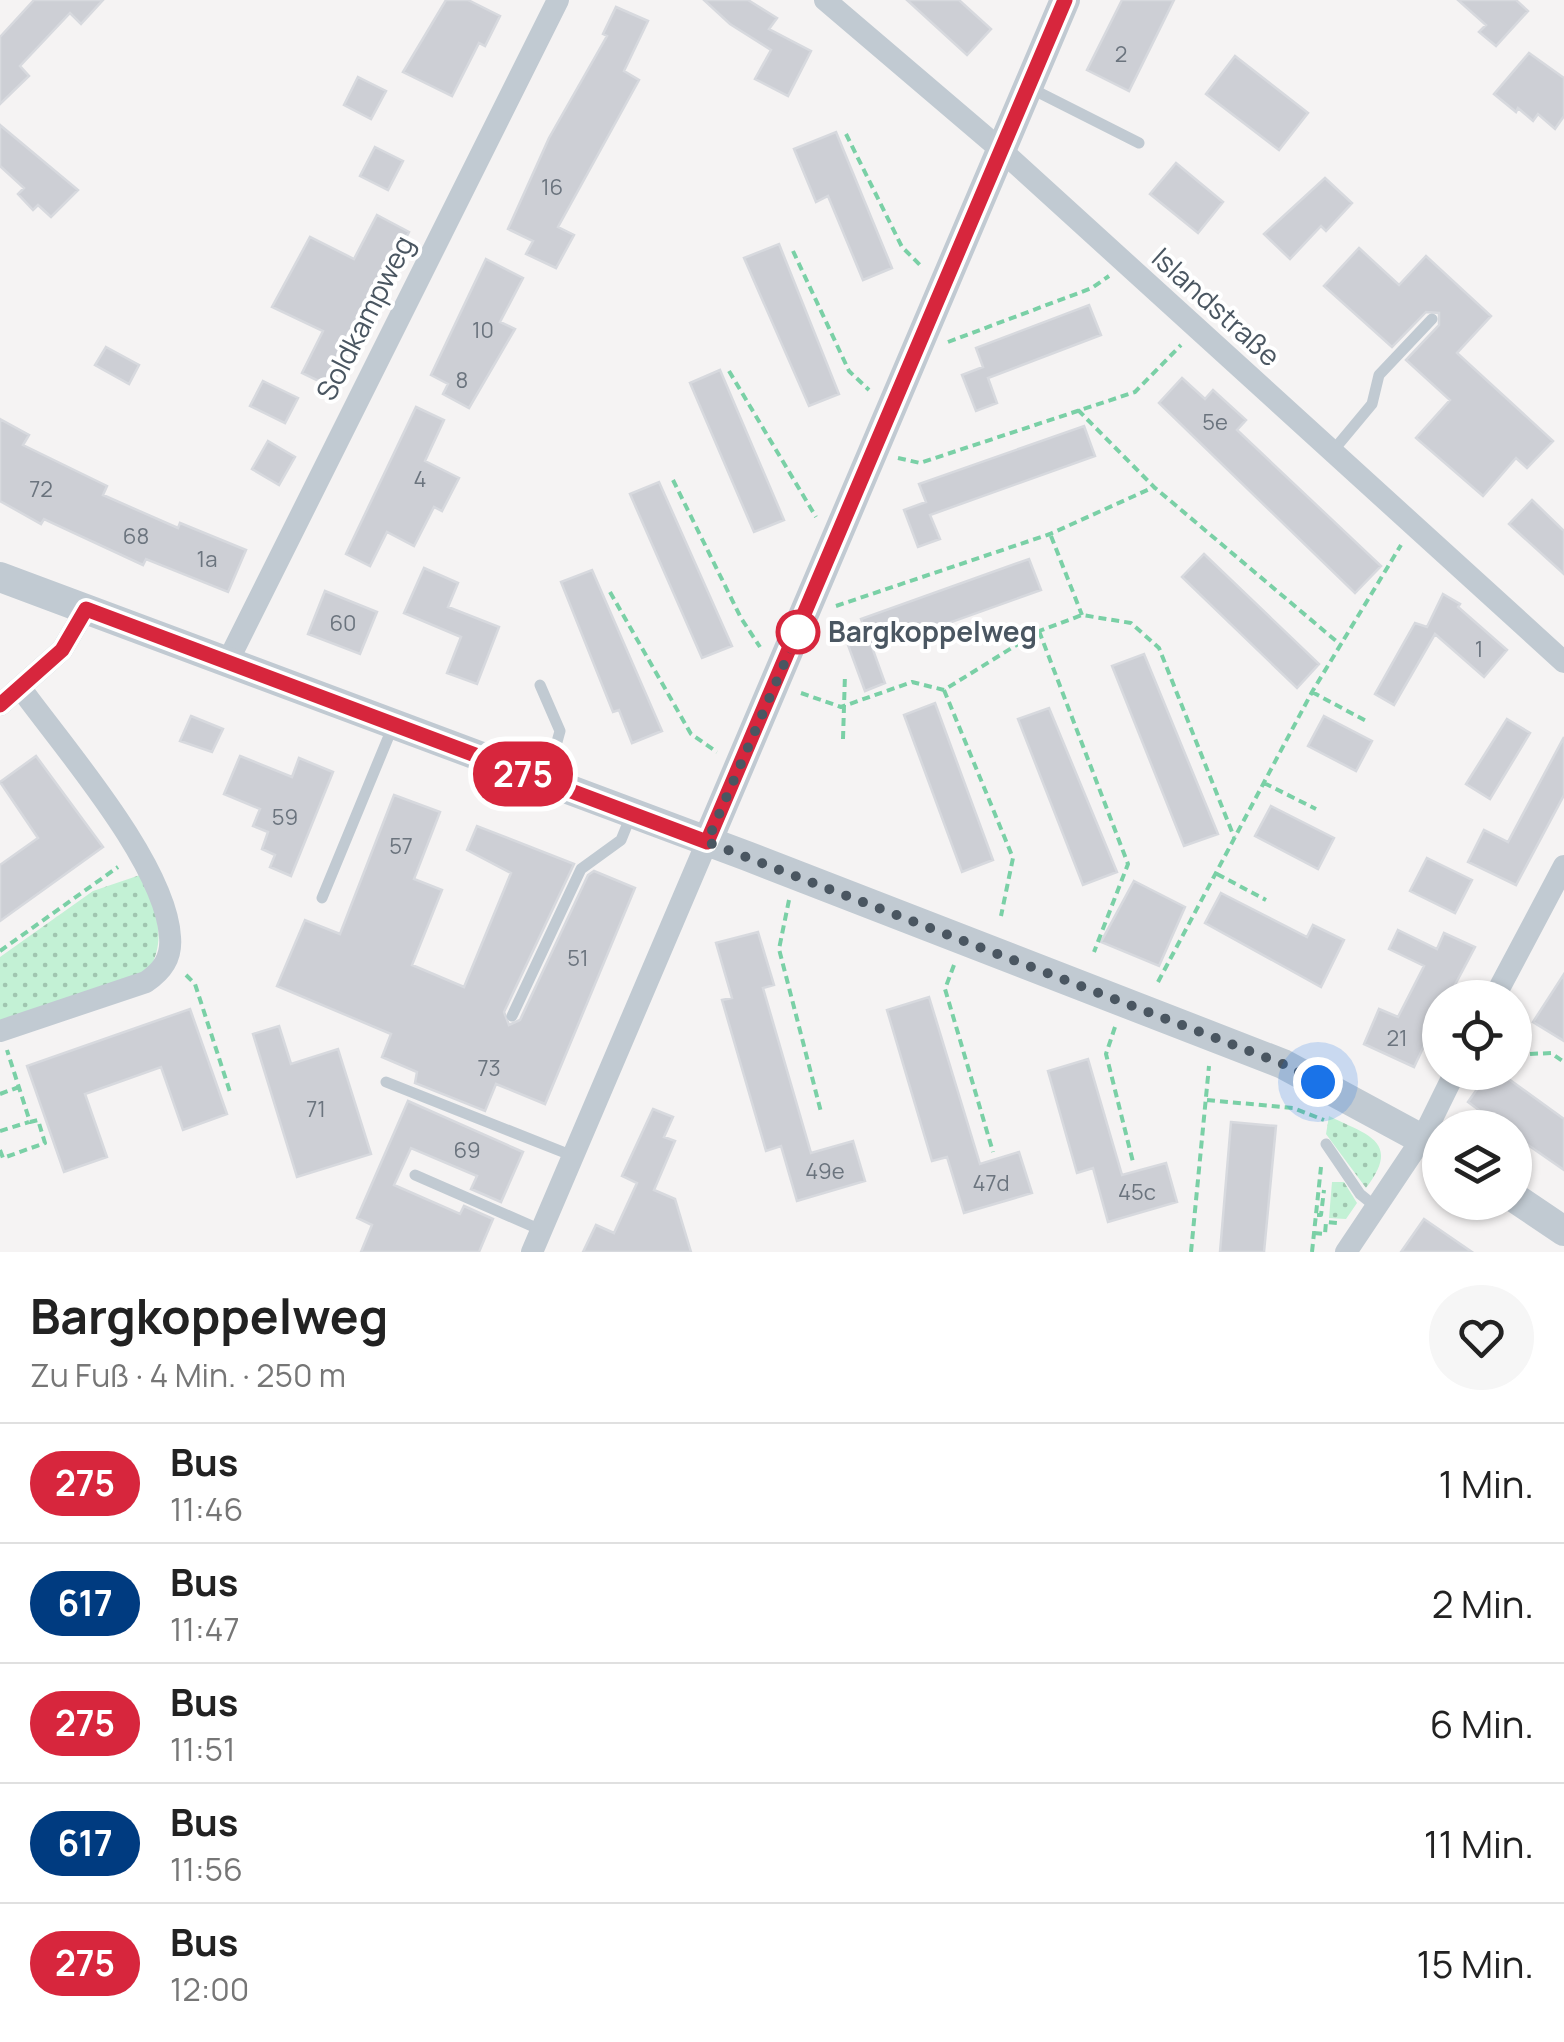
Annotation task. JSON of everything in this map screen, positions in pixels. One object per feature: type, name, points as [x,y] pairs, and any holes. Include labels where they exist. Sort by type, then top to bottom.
[{"type":"street","name":"Soldkampweg","points":[[227,663],[558,0]]},
{"type":"street","name":"Islandstraße","points":[[825,0],[1001,150],[1564,662]]},
{"type":"street","points":[[532,1252],[1065,0]]},
{"type":"street","points":[[0,577],[632,813],[1283,1064],[1422,1138]]},
{"type":"street","points":[[0,705],[22,690],[62,650],[86,609]]},
{"type":"street","points":[[0,1031],[137,986],[159,972],[167,959],[170,933],[150,872],[138,852],[22,690]]},
{"type":"street","points":[[1504,980],[1564,866]]},
{"type":"street","points":[[1346,1252],[1376,1207],[1422,1153]]},
{"type":"street","points":[[1532,1209],[1564,1231]]},
{"type":"lane","points":[[1028,87],[1139,143]]},
{"type":"lane","points":[[1332,452],[1372,404],[1379,376],[1432,319]]},
{"type":"lane","points":[[540,685],[560,731],[546,782]]},
{"type":"lane","points":[[322,898],[393,726]]},
{"type":"lane","points":[[512,1016],[581,869],[620,840],[632,813]]},
{"type":"lane","points":[[386,1082],[573,1156]]},
{"type":"lane","points":[[1324,1143],[1360,1194],[1376,1207]]},
{"type":"lane","points":[[415,1175],[541,1230]]},
{"type":"path","points":[[846,134],[902,247],[923,268]]},
{"type":"path","points":[[793,251],[849,371],[870,391]]},
{"type":"path","points":[[948,342],[1106,280]]},
{"type":"path","points":[[898,458],[920,464],[1136,392],[1196,330]]},
{"type":"path","points":[[729,371],[816,517]]},
{"type":"path","points":[[1078,410],[1154,487],[1342,646]]},
{"type":"path","points":[[673,480],[741,618],[760,647]]},
{"type":"path","points":[[836,606],[1050,534],[1154,487]]},
{"type":"path","points":[[1158,982],[1312,692],[1413,525]]},
{"type":"path","points":[[1050,534],[1082,615]]},
{"type":"path","points":[[610,592],[691,734],[717,752]]},
{"type":"path","points":[[798,692],[841,707],[912,682],[944,690],[1039,631],[1082,615],[1132,623],[1159,648],[1234,836]]},
{"type":"path","points":[[1039,631],[1128,864],[1094,952]]},
{"type":"path","points":[[843,738],[845,674]]},
{"type":"path","points":[[944,690],[1013,858],[1000,916]]},
{"type":"path","points":[[1312,692],[1368,722]]},
{"type":"path","points":[[1264,783],[1316,809]]},
{"type":"path","points":[[0,951],[138,852]]},
{"type":"path","points":[[1217,874],[1266,900]]},
{"type":"path","points":[[790,900],[779,949],[822,1112]]},
{"type":"path","points":[[167,959],[196,984],[230,1092]]},
{"type":"path","points":[[955,962],[945,990],[993,1152]]},
{"type":"path","points":[[1116,1022],[1106,1054],[1134,1162]]},
{"type":"path","points":[[0,1031],[30,1122]]},
{"type":"path","points":[[1532,1054],[1551,1053],[1564,1062]]},
{"type":"path","points":[[1191,1252],[1210,1061]]},
{"type":"path","points":[[0,1094],[19,1088]]},
{"type":"path","points":[[1206,1100],[1293,1108],[1324,1120]]},
{"type":"path","points":[[1312,1252],[1325,1107]]},
{"type":"path","points":[[0,1130],[38,1120],[44,1143],[2,1158],[0,1150]]},
{"type":"path","points":[[1316,1215],[1321,1215],[1324,1190]]},
{"type":"green space","points":[[143,874],[159,935],[148,971],[0,1025],[0,957],[93,891]]},
{"type":"green space","points":[[1329,1116],[1367,1135],[1380,1150],[1381,1160],[1366,1188],[1326,1134]]},
{"type":"green space","points":[[1332,1182],[1344,1182],[1357,1203],[1346,1219],[1329,1218]]},
{"type":"building","points":[[34,0],[103,0],[81,24],[70,13],[20,66],[29,76],[0,104],[0,37]]},
{"type":"building","points":[[446,0],[468,0],[500,16],[485,46],[479,43],[452,96],[403,72]]},
{"type":"building","points":[[704,0],[748,0],[777,18],[769,29],[811,51],[788,96],[755,79],[771,50],[730,24]]},
{"type":"building","points":[[907,0],[959,0],[991,29],[967,55]]},
{"type":"building","points":[[1122,0],[1174,0],[1129,91],[1087,70]]},
{"type":"building","points":[[1458,0],[1516,0],[1528,11],[1496,46],[1479,32],[1486,25]]},
{"type":"building","points":[[616,7],[648,21],[624,71],[639,80],[558,227],[574,235],[556,268],[526,254],[533,241],[508,229],[549,138],[607,36],[603,34]]},
{"type":"building","points":[[1529,53],[1564,78],[1564,116],[1555,129],[1538,114],[1533,121],[1518,108],[1516,112],[1494,94]]},
{"type":"building","points":[[1235,56],[1308,113],[1279,150],[1206,94]]},
{"type":"building","points":[[358,77],[386,91],[371,119],[344,105]]},
{"type":"building","points":[[0,125],[78,190],[51,217],[38,205],[33,210],[18,194],[24,188],[0,166]]},
{"type":"building","points":[[836,132],[892,268],[863,280],[828,196],[816,202],[794,149]]},
{"type":"building","points":[[375,147],[403,161],[388,190],[360,176]]},
{"type":"building","points":[[1176,163],[1223,202],[1198,233],[1150,194]]},
{"type":"building","points":[[1325,178],[1352,203],[1326,231],[1321,226],[1290,259],[1264,234]]},
{"type":"building","points":[[377,215],[409,232],[331,387],[302,373],[323,331],[272,307],[310,237],[354,259]]},
{"type":"building","points":[[779,244],[839,394],[809,406],[744,258]]},
{"type":"building","points":[[1359,248],[1399,285],[1426,256],[1491,316],[1457,353],[1553,441],[1527,468],[1516,458],[1483,496],[1416,438],[1450,400],[1406,360],[1439,325],[1439,313],[1426,312],[1392,347],[1324,286]]},
{"type":"building","points":[[486,259],[523,278],[500,322],[515,329],[469,408],[443,394],[448,384],[431,375]]},
{"type":"building","points":[[1089,305],[1101,335],[988,378],[997,403],[976,411],[962,375],[983,367],[976,348]]},
{"type":"building","points":[[106,347],[139,365],[129,384],[95,365]]},
{"type":"building","points":[[720,370],[784,520],[754,532],[690,383]]},
{"type":"building","points":[[1182,378],[1205,399],[1213,390],[1246,420],[1237,430],[1381,566],[1355,593],[1159,403]]},
{"type":"building","points":[[263,381],[298,398],[285,423],[250,406]]},
{"type":"building","points":[[416,407],[444,420],[425,461],[459,478],[442,511],[434,507],[414,546],[387,532],[370,566],[346,554]]},
{"type":"building","points":[[0,419],[29,435],[23,445],[107,486],[103,495],[178,528],[180,523],[246,550],[228,592],[146,559],[143,565],[44,519],[41,524],[0,501]]},
{"type":"building","points":[[1084,426],[1095,456],[930,515],[940,539],[918,547],[904,510],[926,502],[919,484]]},
{"type":"building","points":[[268,441],[295,457],[279,485],[252,469]]},
{"type":"building","points":[[659,482],[732,646],[702,658],[630,494]]},
{"type":"building","points":[[1532,500],[1564,531],[1564,574],[1509,524]]},
{"type":"building","points":[[1204,554],[1319,664],[1297,688],[1182,577]]},
{"type":"building","points":[[1029,559],[1041,590],[873,650],[885,683],[865,691],[848,645],[868,637],[861,619]]},
{"type":"building","points":[[424,568],[458,583],[448,607],[499,627],[477,684],[447,673],[461,637],[404,613]]},
{"type":"building","points":[[592,570],[662,731],[632,743],[619,710],[613,712],[561,582]]},
{"type":"building","points":[[325,591],[377,612],[360,654],[308,634]]},
{"type":"building","points":[[1443,594],[1460,604],[1458,607],[1507,650],[1484,677],[1435,634],[1394,705],[1375,694],[1415,623],[1427,627]]},
{"type":"building","points":[[1144,654],[1218,834],[1184,846],[1112,666]]},
{"type":"building","points":[[935,703],[993,860],[962,872],[904,715]]},
{"type":"building","points":[[1049,708],[1117,872],[1083,885],[1018,719]]},
{"type":"building","points":[[191,716],[223,729],[212,752],[180,741]]},
{"type":"building","points":[[1324,716],[1372,741],[1356,771],[1308,746]]},
{"type":"building","points":[[1507,719],[1530,733],[1490,799],[1466,784]]},
{"type":"building","points":[[1564,737],[1564,795],[1516,885],[1468,862],[1484,830],[1508,842]]},
{"type":"building","points":[[36,756],[103,847],[0,921],[0,865],[38,838],[0,782]]},
{"type":"building","points":[[240,756],[292,777],[299,758],[333,772],[291,876],[270,867],[275,855],[262,849],[268,832],[253,826],[260,809],[224,794]]},
{"type":"building","points":[[394,795],[440,812],[414,879],[442,890],[412,965],[464,987],[511,873],[467,850],[477,826],[574,864],[504,1012],[509,1025],[520,1020],[588,875],[594,871],[635,888],[545,1104],[496,1084],[485,1111],[415,1083],[417,1072],[382,1057],[391,1034],[277,986],[305,920],[340,934]]},
{"type":"building","points":[[1271,806],[1334,838],[1318,869],[1255,836]]},
{"type":"building","points":[[1427,858],[1472,880],[1455,913],[1410,891]]},
{"type":"building","points":[[1134,881],[1185,907],[1159,966],[1101,942]]},
{"type":"building","points":[[1221,893],[1307,937],[1313,925],[1344,940],[1321,987],[1205,923]]},
{"type":"building","points":[[1398,930],[1437,949],[1444,933],[1475,947],[1458,980],[1422,980],[1422,1050],[1414,1067],[1364,1044],[1379,1009],[1398,1017],[1424,966],[1389,949]]},
{"type":"building","points":[[758,932],[774,985],[763,988],[811,1153],[853,1141],[865,1181],[797,1201],[781,1146],[766,1151],[722,1000],[732,998],[716,943]]},
{"type":"building","points":[[1564,974],[1564,1041],[1533,1022]]},
{"type":"building","points":[[929,997],[980,1164],[1019,1152],[1032,1193],[964,1213],[947,1157],[932,1161],[887,1010]]},
{"type":"building","points":[[190,1009],[227,1114],[183,1130],[161,1067],[85,1094],[107,1157],[64,1172],[27,1066]]},
{"type":"building","points":[[279,1026],[291,1064],[338,1049],[371,1154],[297,1177],[253,1034]]},
{"type":"building","points":[[1088,1059],[1122,1175],[1166,1163],[1177,1202],[1108,1222],[1093,1168],[1077,1173],[1048,1071]]},
{"type":"building","points":[[1476,1090],[1524,1090],[1564,1119],[1564,1170],[1532,1148],[1532,1110],[1479,1110],[1468,1102]]},
{"type":"building","points":[[408,1101],[523,1152],[501,1202],[471,1189],[477,1176],[411,1148],[394,1185],[460,1214],[464,1206],[493,1219],[479,1252],[361,1252],[372,1225],[357,1218]]},
{"type":"building","points":[[653,1109],[673,1117],[664,1137],[675,1141],[654,1190],[675,1199],[691,1252],[583,1252],[596,1225],[614,1233],[637,1183],[622,1176]]},
{"type":"building","points":[[1231,1122],[1276,1126],[1264,1252],[1220,1252]]},
{"type":"building","points":[[1425,1220],[1472,1252],[1401,1252]]},
{"type":"bus line","name":"275","points":[[0,705],[22,690],[62,650],[86,609],[707,842],[1065,0]]},
{"type":"place","name":"Bargkoppelweg","points":[[798,632]]},
{"type":"route","points":[[798,632],[707,842],[1283,1064],[1318,1082]]}]
